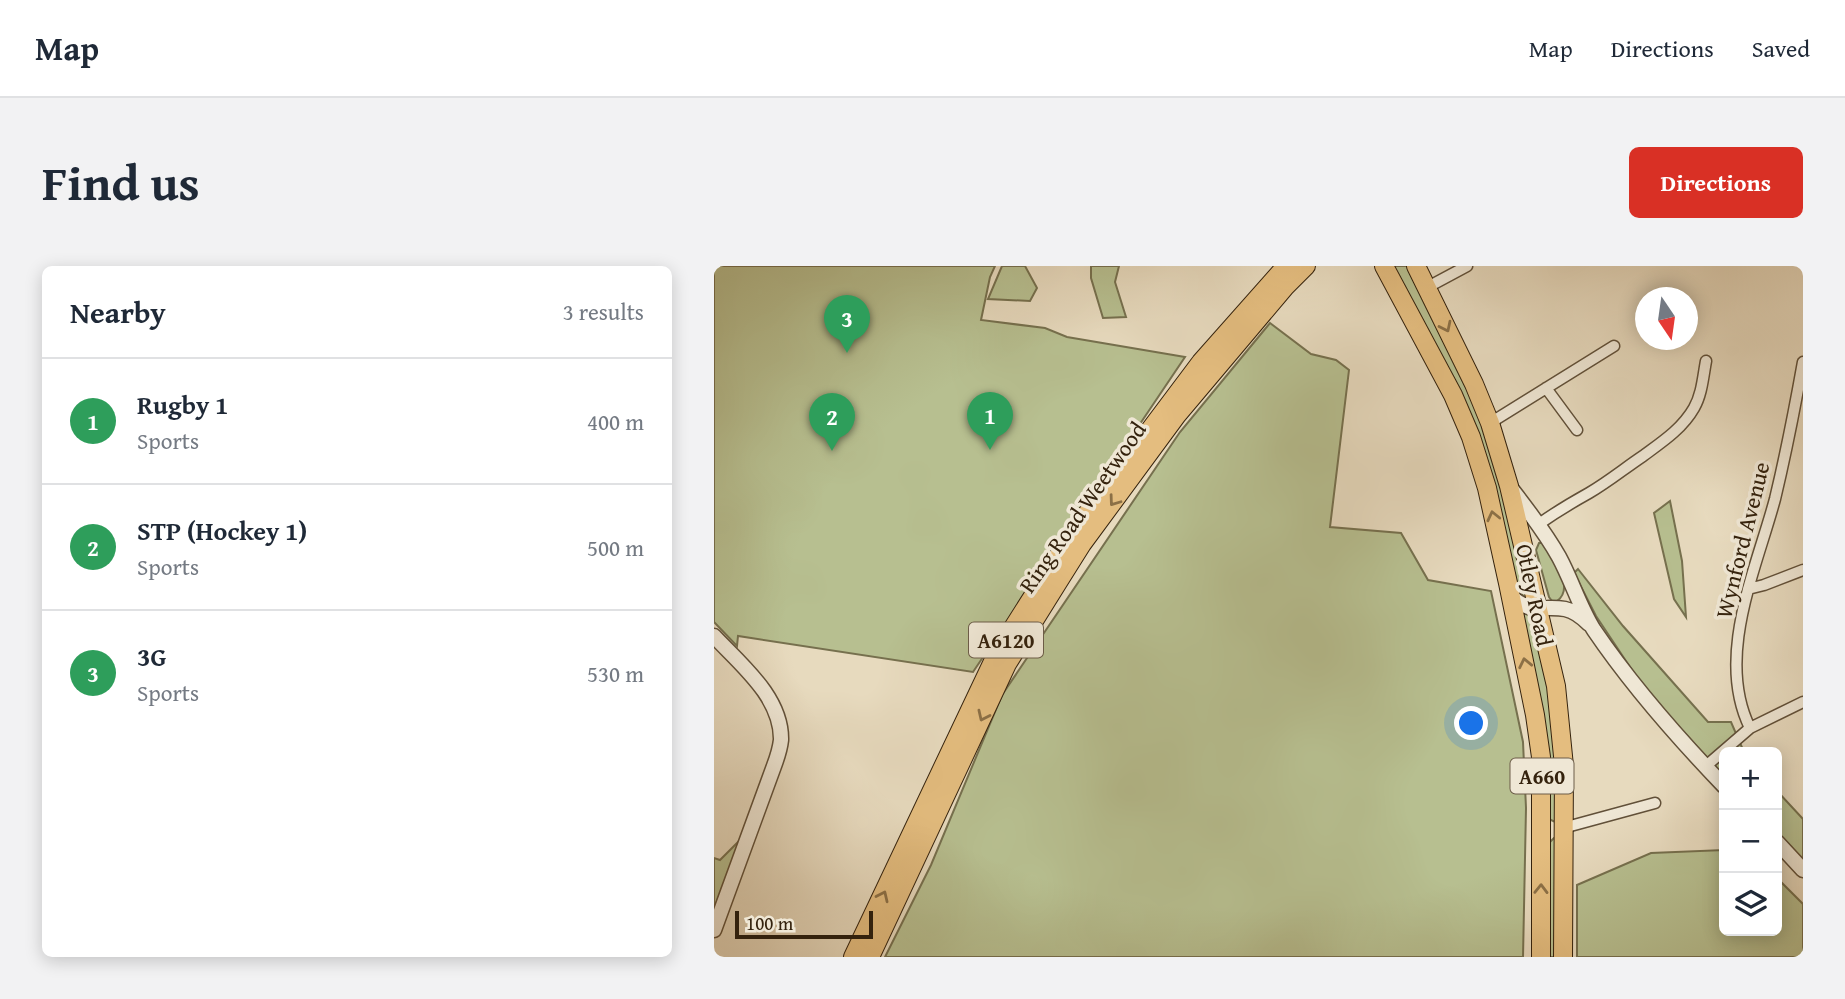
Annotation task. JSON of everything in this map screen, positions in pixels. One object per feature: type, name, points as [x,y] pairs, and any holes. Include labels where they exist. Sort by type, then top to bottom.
[{"type":"highway","name":"Ring Road Weetwood","points":[[853,957],[998,653],[1042,582],[1077,527],[1201,362],[1286,266]]},
{"type":"highway","name":"Ring Road Weetwood","points":[[870,957],[1007,664],[1067,568],[1177,415],[1306,266]]},
{"type":"highway","name":"Otley Road","points":[[1384,266],[1453,396],[1471,438],[1487,488],[1535,715],[1541,757],[1541,957]]},
{"type":"highway","name":"Otley Road","points":[[1416,266],[1474,384],[1489,423],[1546,609],[1564,766],[1563,957]]},
{"type":"highway","points":[[1542,829],[1563,828]]},
{"type":"street","points":[[1426,288],[1467,266]]},
{"type":"street","points":[[1489,423],[1614,346]]},
{"type":"street","points":[[1539,524],[1569,503],[1590,493],[1671,436],[1684,423],[1694,407],[1701,391],[1706,362]]},
{"type":"street","name":"Wynford Avenue","points":[[1750,728],[1739,702],[1736,666],[1748,589],[1774,501],[1803,362]]},
{"type":"street","points":[[1546,388],[1577,430]]},
{"type":"street","points":[[1509,486],[1539,524],[1592,627],[1640,694],[1719,780]]},
{"type":"street","points":[[1748,589],[1764,586],[1803,570]]},
{"type":"street","points":[[1546,609],[1569,598],[1571,583]]},
{"type":"street","points":[[1511,597],[1524,606],[1574,612],[1592,627]]},
{"type":"street","points":[[714,636],[768,696],[777,714],[781,738],[774,766],[714,930]]},
{"type":"street","points":[[1706,766],[1750,728],[1803,702]]},
{"type":"street","points":[[1563,828],[1655,803]]},
{"type":"street","points":[[1782,847],[1803,870]]},
{"type":"green space","points":[[714,266],[995,266],[981,320],[1045,328],[1067,337],[1185,357],[973,672],[738,636],[737,646],[714,622]]},
{"type":"green space","points":[[1002,266],[1025,266],[1037,288],[1030,301],[988,299]]},
{"type":"green space","points":[[1091,266],[1119,266],[1115,282],[1126,317],[1103,318],[1091,278]]},
{"type":"green space","points":[[1389,266],[1409,266],[1428,302],[1491,443],[1531,601],[1524,598],[1518,587],[1489,476]]},
{"type":"green space","points":[[1270,323],[1311,354],[1336,360],[1349,370],[1330,527],[1401,533],[1428,580],[1491,591],[1523,742],[1526,808],[1523,957],[885,957],[931,865],[1002,695],[1180,432]]},
{"type":"green space","points":[[1670,501],[1682,561],[1686,617],[1674,599],[1654,513]]},
{"type":"green space","points":[[1539,543],[1544,543],[1561,573],[1564,588],[1557,601],[1552,601],[1549,597],[1536,550]]},
{"type":"green space","points":[[1578,569],[1623,626],[1708,722],[1731,722],[1742,747],[1719,747],[1719,771],[1646,691],[1596,616],[1574,573]]},
{"type":"green space","points":[[1519,611],[1534,614],[1557,735],[1555,822],[1549,819]]},
{"type":"green space","points":[[1782,796],[1803,819],[1803,860],[1782,837]]},
{"type":"green space","points":[[1557,838],[1556,957],[1545,957],[1548,844]]},
{"type":"green space","points":[[741,839],[714,909],[714,858],[720,860]]},
{"type":"green space","points":[[1719,850],[1719,936],[1782,936],[1782,883],[1803,904],[1803,957],[1577,957],[1577,885],[1651,853]]},
{"type":"place","name":"3G","points":[[847,353]]},
{"type":"place","name":"Rugby 1","points":[[990,450]]},
{"type":"place","name":"STP (Hockey 1)","points":[[832,451]]}]
